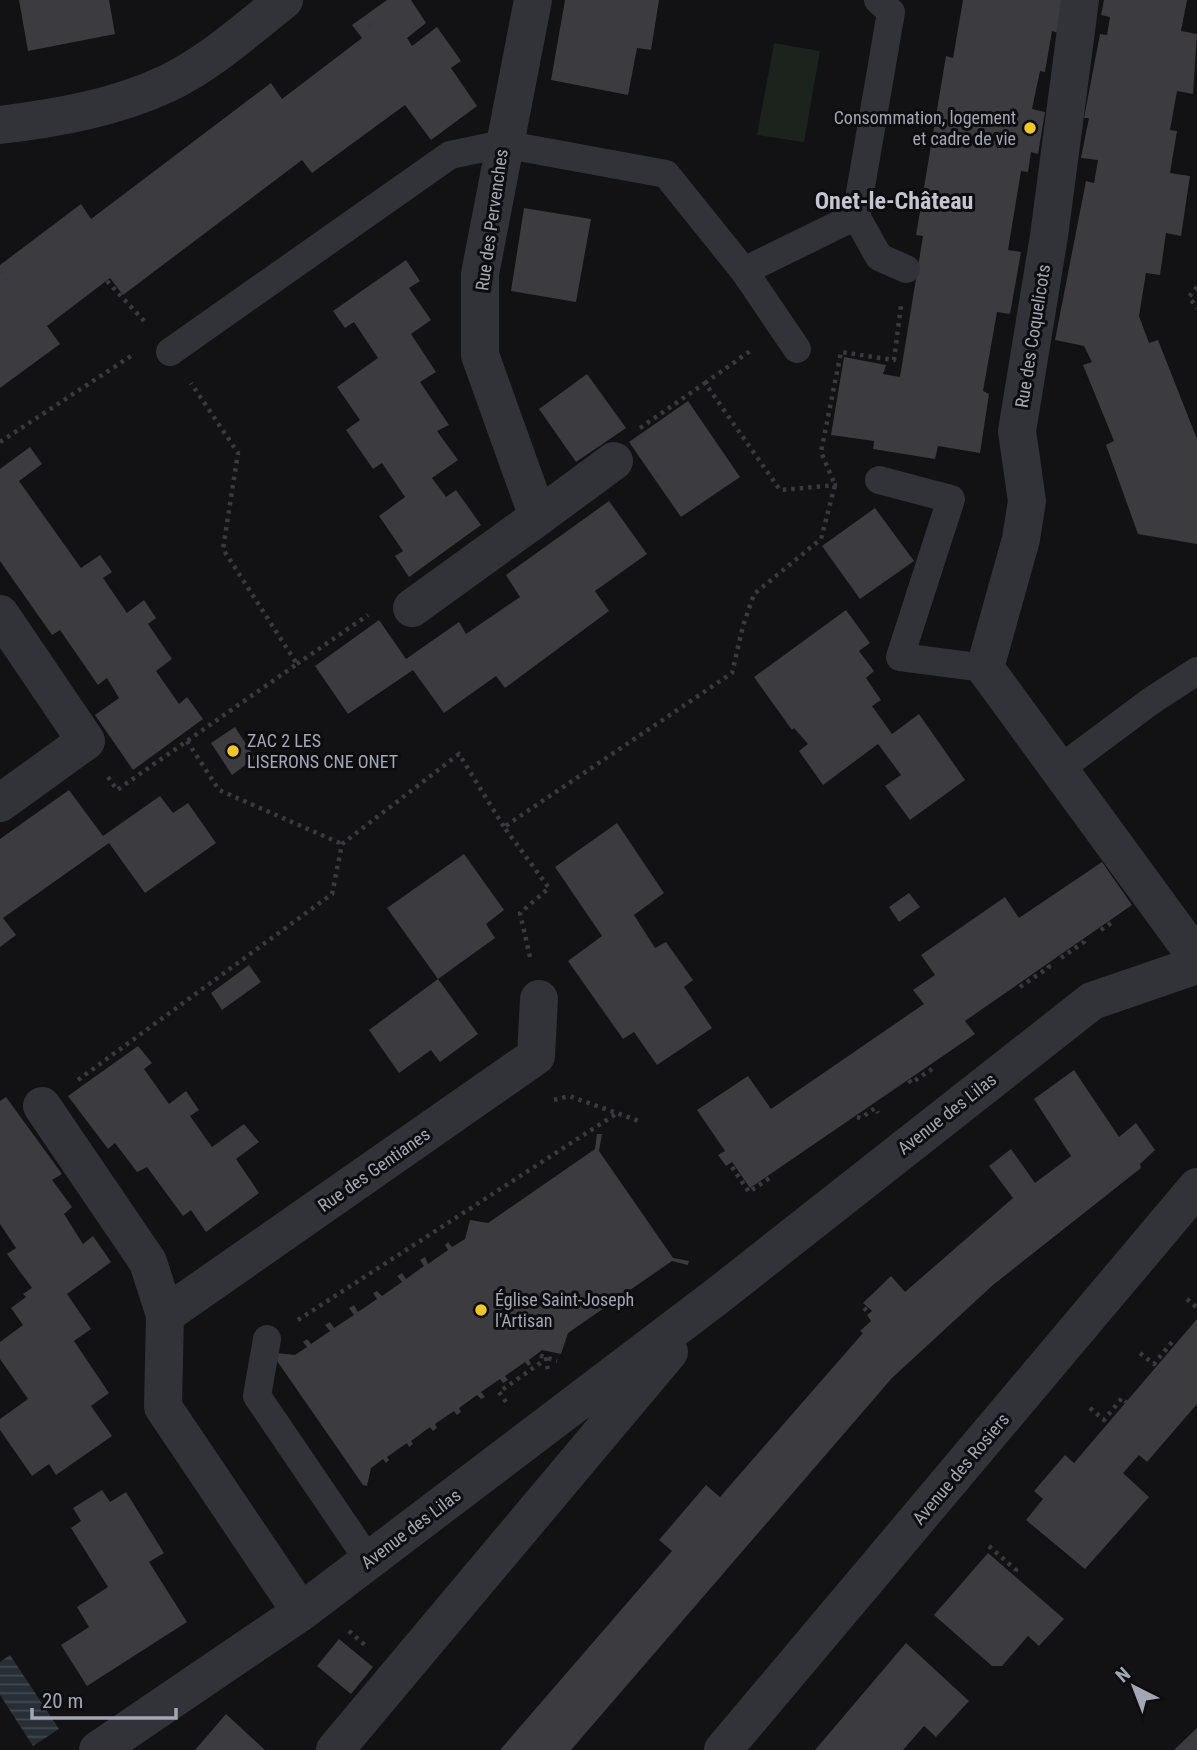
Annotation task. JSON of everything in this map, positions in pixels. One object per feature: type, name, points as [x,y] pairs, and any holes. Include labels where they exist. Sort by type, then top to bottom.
[{"type":"street","points":[[0,125],[47,119],[110,104],[167,84],[220,50],[284,0]]},
{"type":"street","name":"Rue des Pervenches","points":[[533,0],[503,144],[480,274],[480,355],[538,517]]},
{"type":"street","name":"Rue des Coquelicots","points":[[985,668],[1020,539],[1027,501],[1017,431],[1049,236],[1080,0]]},
{"type":"street","points":[[412,608],[614,461]]},
{"type":"street","points":[[0,614],[86,741],[0,803]]},
{"type":"street","points":[[985,668],[1061,768],[1197,958]]},
{"type":"street","name":"Avenue des Lilas","points":[[98,1750],[306,1608],[369,1561],[716,1297],[1092,1000],[1197,965]]},
{"type":"street","name":"Rue des Gentianes","points":[[165,1315],[536,1056],[539,999]]},
{"type":"street","points":[[42,1107],[148,1262],[165,1315],[163,1407],[306,1608]]},
{"type":"street","name":"Avenue des Rosiers","points":[[723,1750],[1197,1187]]},
{"type":"street","name":"Avenue des Lilas","points":[[335,1750],[716,1297]]},
{"type":"lane","points":[[878,0],[891,12],[856,216],[879,257],[906,269]]},
{"type":"lane","points":[[165,344],[450,155],[503,144],[666,174],[744,271],[789,339]]},
{"type":"lane","points":[[744,271],[856,216]]},
{"type":"lane","points":[[879,481],[951,499],[900,657],[985,668]]},
{"type":"lane","points":[[1061,768],[1151,701],[1197,671]]},
{"type":"lane","points":[[267,1339],[257,1395],[369,1561]]},
{"type":"path","points":[[364,17],[374,30]]},
{"type":"path","points":[[504,827],[732,673],[754,594],[821,539],[835,485],[821,452],[841,352],[894,360],[906,269]]},
{"type":"path","points":[[0,271],[6,280]]},
{"type":"path","points":[[107,281],[165,344],[238,453],[223,549],[297,664]]},
{"type":"path","points":[[1197,287],[1189,297],[1197,308]]},
{"type":"path","points":[[614,461],[631,435],[705,383],[789,339]]},
{"type":"path","points":[[0,442],[165,344]]},
{"type":"path","points":[[705,383],[779,490],[879,481]]},
{"type":"path","points":[[661,480],[671,497]]},
{"type":"path","points":[[86,741],[117,790],[373,612],[412,608]]},
{"type":"path","points":[[187,741],[219,790],[342,844]]},
{"type":"path","points":[[42,1107],[332,894],[342,844],[459,754],[504,827],[549,888],[520,913]]},
{"type":"path","points":[[1101,930],[1110,924]]},
{"type":"path","points":[[1061,958],[1085,938]]},
{"type":"path","points":[[1020,987],[1048,967],[1047,964]]},
{"type":"path","points":[[909,1080],[911,1083],[928,1069]]},
{"type":"path","points":[[547,1101],[569,1096],[639,1121]]},
{"type":"path","points":[[857,1117],[862,1118],[875,1108],[877,1111]]},
{"type":"path","points":[[267,1339],[619,1112]]},
{"type":"path","points":[[732,1167],[749,1192],[771,1177]]},
{"type":"path","points":[[1187,1299],[1197,1308]]},
{"type":"path","points":[[864,1308],[869,1313]]},
{"type":"path","points":[[1140,1353],[1154,1364],[1172,1342],[1175,1345]]},
{"type":"path","points":[[531,1353],[548,1359]]},
{"type":"path","points":[[545,1367],[548,1359]]},
{"type":"path","points":[[533,1369],[548,1359]]},
{"type":"path","points":[[1090,1408],[1104,1420],[1122,1398],[1126,1402]]},
{"type":"path","points":[[989,1546],[1016,1570],[1013,1575]]},
{"type":"path","points":[[306,1608],[340,1622],[397,1675]]},
{"type":"shaded area","points":[[774,43],[820,51],[804,142],[757,135]]},
{"type":"shaded area","points":[[10,1655],[59,1729],[33,1746],[0,1695],[0,1662]]},
{"type":"building","points":[[19,0],[109,0],[115,34],[28,51]]},
{"type":"building","points":[[387,0],[411,0],[426,23],[407,38],[412,46],[437,27],[461,61],[451,68],[477,106],[431,140],[405,105],[312,173],[302,160],[123,295],[110,278],[47,326],[60,344],[0,388],[0,265],[81,204],[91,219],[271,83],[282,99],[362,38],[352,25]]},
{"type":"building","points":[[565,0],[659,0],[651,50],[637,48],[628,95],[551,80]]},
{"type":"building","points":[[963,0],[1071,0],[1065,35],[1052,31],[1045,72],[1040,71],[1032,109],[1045,112],[1038,154],[1031,152],[1028,172],[1021,171],[1008,250],[1021,252],[1010,314],[997,312],[983,391],[989,394],[980,453],[938,446],[935,459],[873,449],[874,441],[831,435],[844,357],[886,365],[883,374],[900,377],[923,236],[916,235],[946,56],[953,58]]},
{"type":"building","points":[[1104,0],[1187,0],[1181,31],[1197,34],[1193,94],[1177,91],[1170,130],[1177,131],[1170,173],[1190,176],[1181,236],[1166,233],[1160,275],[1146,273],[1139,316],[1149,343],[1158,340],[1197,439],[1197,544],[1138,534],[1106,445],[1114,441],[1083,365],[1092,362],[1084,346],[1055,340],[1086,181],[1094,183],[1098,160],[1081,158],[1089,118],[1084,118],[1100,34],[1107,35],[1110,17],[1101,15]]},
{"type":"building","points":[[524,208],[591,219],[576,302],[511,291]]},
{"type":"building","points":[[406,260],[420,281],[409,288],[431,320],[411,334],[436,372],[420,382],[449,425],[437,431],[458,460],[432,478],[446,497],[456,490],[481,525],[409,577],[395,556],[403,551],[379,516],[405,497],[382,463],[373,469],[346,430],[360,420],[337,387],[378,358],[354,322],[345,328],[333,311]]},
{"type":"building","points":[[587,374],[626,428],[576,462],[539,409]]},
{"type":"building","points":[[688,401],[740,477],[681,517],[629,442]]},
{"type":"building","points":[[30,447],[42,464],[19,481],[81,568],[100,555],[112,572],[103,578],[127,613],[144,600],[156,618],[148,624],[172,659],[156,671],[179,704],[187,697],[203,719],[133,770],[95,715],[119,698],[107,678],[98,685],[60,630],[52,635],[0,561],[0,469]]},
{"type":"building","points":[[609,501],[647,554],[595,591],[609,611],[505,688],[496,676],[444,713],[413,670],[348,714],[315,666],[379,620],[406,659],[459,622],[466,634],[520,597],[506,575]]},
{"type":"building","points":[[875,508],[914,561],[860,599],[822,546]]},
{"type":"building","points":[[846,610],[870,643],[859,651],[874,671],[866,678],[881,700],[872,706],[892,734],[919,714],[965,780],[910,820],[885,786],[901,775],[878,744],[823,785],[799,751],[808,744],[794,728],[792,730],[754,677]]},
{"type":"building","name":"ZAC 2 LES LISERONS CNE ONET","points":[[235,727],[255,758],[232,775],[211,743]]},
{"type":"building","points":[[69,790],[103,836],[160,796],[173,813],[188,803],[216,843],[145,893],[109,843],[3,918],[16,935],[0,947],[0,839]]},
{"type":"building","points":[[617,823],[664,893],[634,915],[655,948],[666,942],[693,980],[684,987],[712,1028],[657,1065],[634,1032],[623,1039],[568,961],[602,936],[555,867]]},
{"type":"building","points":[[464,854],[504,910],[486,924],[495,938],[438,979],[387,908]]},
{"type":"building","points":[[1102,862],[1132,905],[965,1021],[975,1034],[750,1188],[732,1162],[726,1166],[718,1155],[725,1151],[697,1110],[748,1076],[771,1109],[924,1004],[913,990],[935,975],[921,955],[1005,897],[1019,918]]},
{"type":"building","points":[[909,893],[920,907],[899,922],[889,907]]},
{"type":"building","points":[[249,965],[261,982],[222,1010],[211,993]]},
{"type":"building","points":[[438,979],[478,1034],[440,1062],[431,1050],[399,1073],[369,1030]]},
{"type":"building","points":[[138,1046],[152,1063],[144,1069],[169,1104],[186,1091],[199,1110],[190,1116],[212,1147],[244,1124],[259,1142],[236,1159],[259,1193],[206,1232],[191,1210],[183,1216],[147,1167],[137,1172],[115,1143],[108,1149],[68,1096]]},
{"type":"building","points":[[1074,1070],[1119,1137],[1136,1123],[1155,1150],[1140,1164],[1141,1168],[993,1285],[892,1378],[571,1750],[500,1750],[672,1551],[659,1540],[706,1485],[720,1497],[863,1333],[860,1331],[871,1321],[867,1315],[872,1311],[863,1303],[891,1276],[905,1292],[1013,1198],[989,1166],[1011,1149],[1035,1183],[1071,1156],[1034,1099]]},
{"type":"building","points":[[6,1097],[62,1174],[52,1180],[72,1207],[64,1214],[83,1244],[93,1236],[111,1262],[67,1294],[91,1329],[74,1341],[109,1393],[91,1406],[112,1436],[56,1475],[49,1464],[32,1476],[0,1430],[0,1419],[28,1399],[0,1359],[0,1342],[23,1325],[11,1308],[26,1297],[23,1294],[32,1288],[7,1254],[16,1248],[0,1224],[0,1101]]},
{"type":"building","name":"Église Saint-Joseph l'Artisan","points":[[597,1134],[602,1134],[599,1151],[673,1258],[689,1261],[688,1265],[672,1261],[568,1333],[561,1354],[542,1350],[529,1360],[531,1364],[528,1366],[525,1362],[505,1376],[508,1380],[503,1383],[500,1379],[481,1392],[485,1397],[481,1399],[477,1395],[459,1408],[461,1412],[457,1415],[454,1411],[435,1424],[437,1428],[433,1431],[430,1427],[411,1441],[413,1444],[409,1447],[407,1443],[387,1457],[389,1460],[386,1463],[383,1459],[371,1468],[367,1486],[363,1485],[275,1358],[276,1353],[295,1355],[307,1347],[303,1342],[307,1339],[311,1344],[330,1331],[325,1325],[330,1322],[334,1328],[354,1315],[349,1308],[354,1305],[358,1312],[377,1299],[373,1293],[377,1291],[382,1296],[402,1282],[397,1276],[402,1273],[406,1279],[424,1266],[420,1260],[425,1257],[428,1264],[448,1250],[445,1245],[448,1242],[452,1247],[465,1239],[470,1220],[488,1223],[595,1149]]},
{"type":"building","points":[[1197,1319],[1197,1404],[1147,1462],[1139,1455],[1123,1473],[1149,1497],[1085,1569],[1026,1520],[1043,1499],[1034,1491],[1065,1455],[1074,1463]]},
{"type":"building","points":[[102,1490],[110,1502],[126,1492],[164,1553],[149,1562],[187,1622],[87,1686],[61,1645],[89,1627],[77,1607],[108,1587],[71,1528],[81,1521],[73,1508]]},
{"type":"building","points":[[988,1553],[1064,1619],[1039,1646],[1028,1636],[1002,1666],[992,1666],[934,1615]]},
{"type":"building","points":[[339,1639],[373,1667],[351,1694],[317,1666]]},
{"type":"building","points":[[906,1643],[969,1701],[936,1737],[924,1726],[903,1750],[815,1750]]},
{"type":"building","points":[[226,1714],[265,1750],[195,1750]]},
{"type":"building","points":[[1197,1728],[1197,1750],[1174,1750]]},
{"type":"place","name":"Consommation, logement et cadre de vie","points":[[1030,128]]},
{"type":"place","name":"ZAC 2 LES LISERONS CNE ONET","points":[[233,751]]},
{"type":"place","name":"Église Saint-Joseph l'Artisan","points":[[481,1310]]},
{"type":"district","name":"Onet-le-Château","points":[[894,201]]}]
